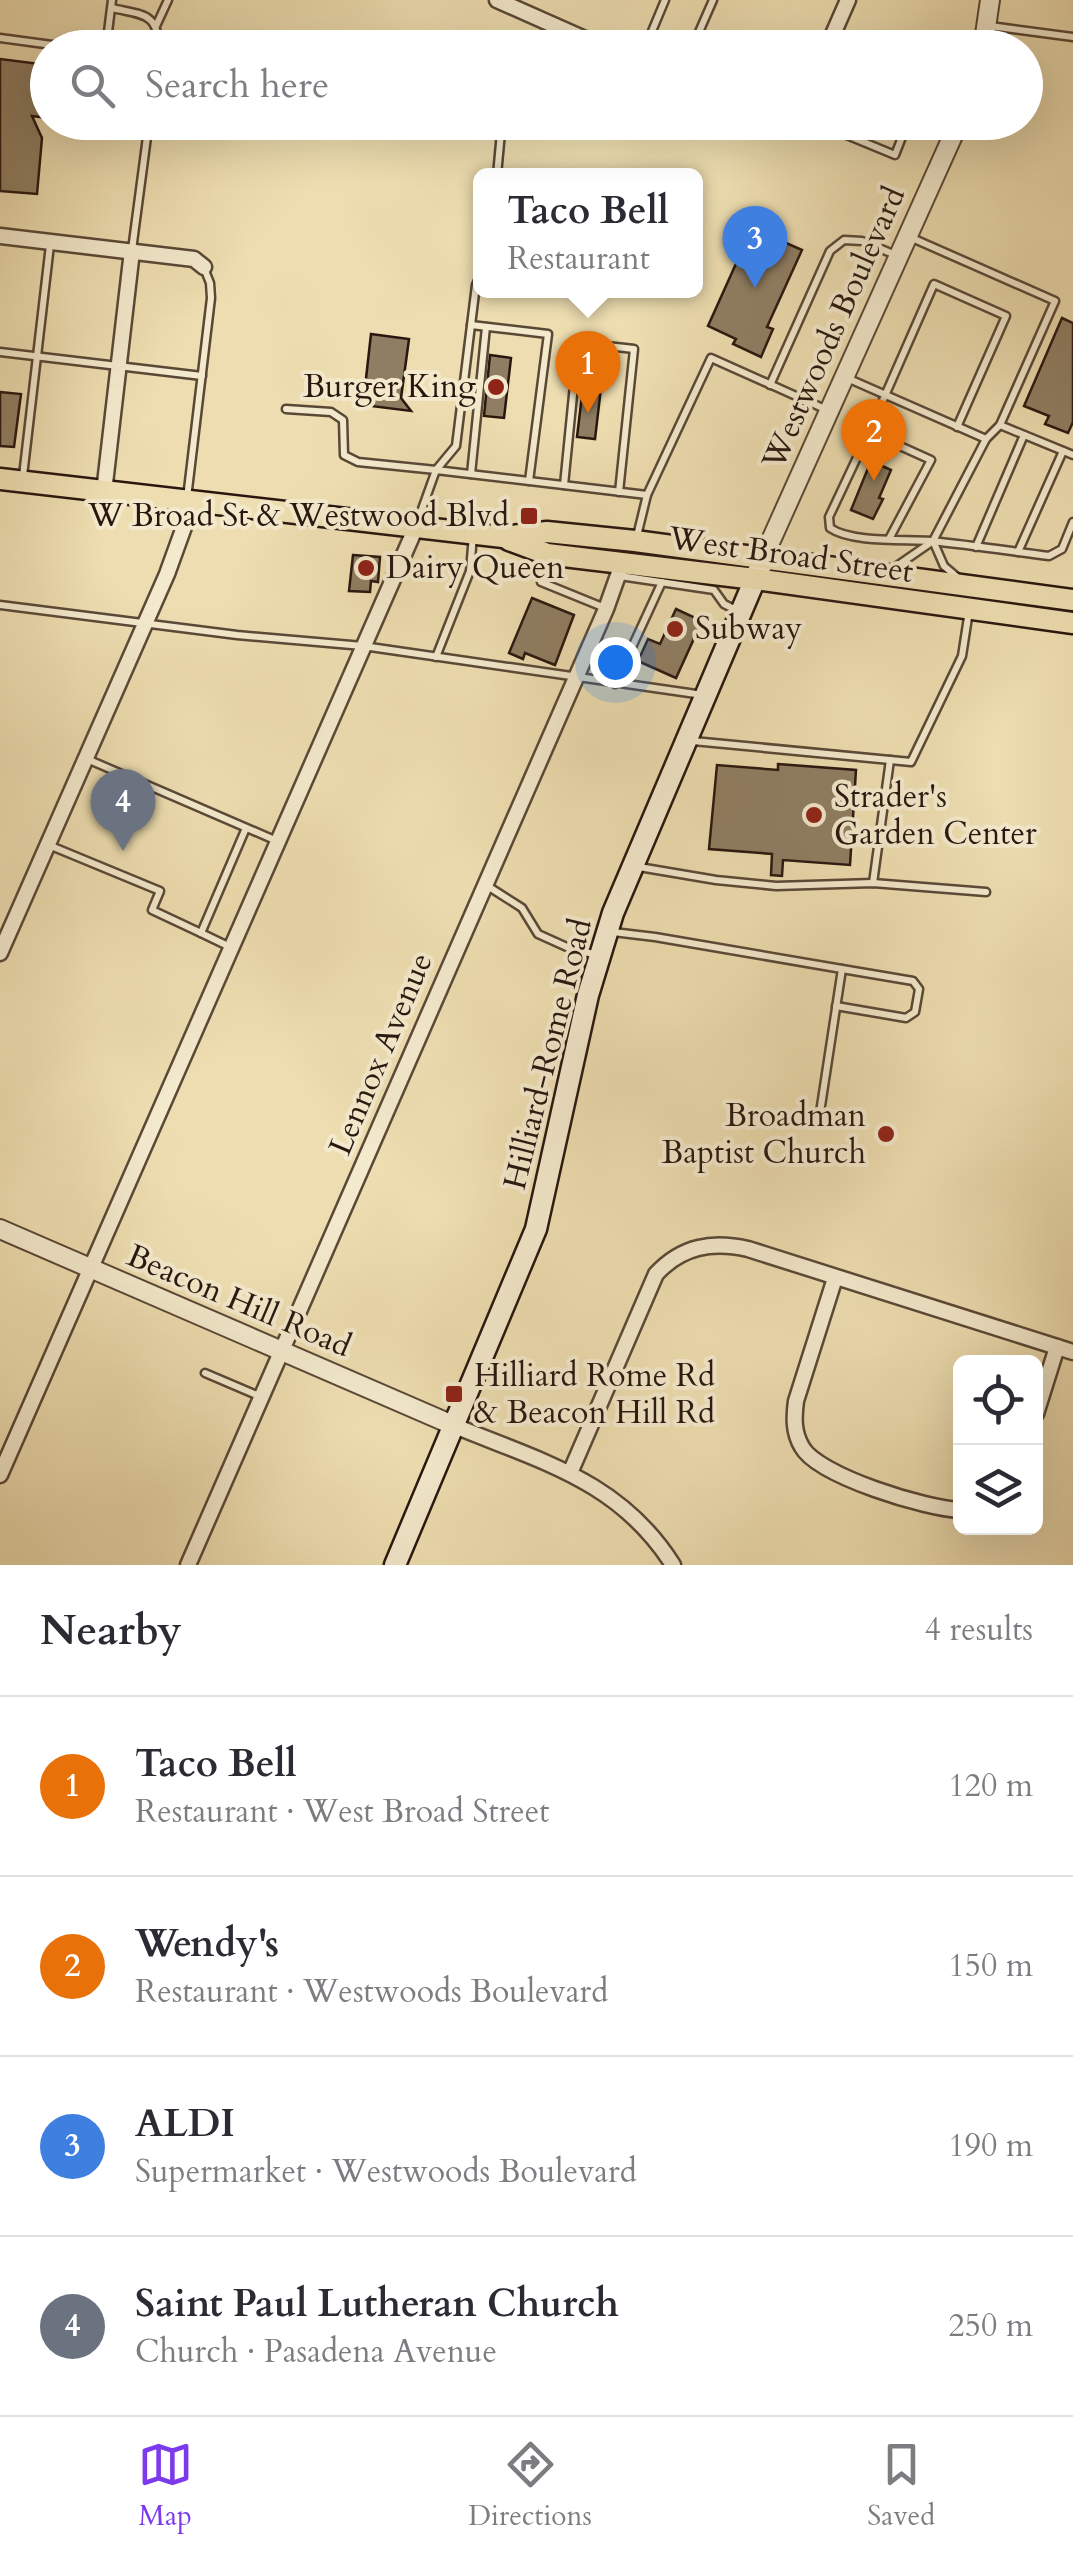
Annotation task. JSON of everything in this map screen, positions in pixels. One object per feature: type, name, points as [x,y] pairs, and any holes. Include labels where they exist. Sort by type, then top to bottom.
[{"type":"main road","name":"West Broad Street","points":[[0,479],[503,538],[548,554],[620,570],[755,579],[1073,623]]},
{"type":"main road","name":"West Broad Street","points":[[503,538],[548,532],[635,541],[1073,600]]},
{"type":"main road","name":"Hilliard-Rome Road","points":[[395,1565],[536,1229],[588,995],[607,932],[764,558]]},
{"type":"street","points":[[497,0],[520,4],[570,30]]},
{"type":"street","points":[[987,30],[990,0]]},
{"type":"street","points":[[834,30],[844,1]]},
{"type":"street","name":"Westwoods Boulevard","points":[[764,558],[951,140]]},
{"type":"street","points":[[0,236],[194,258],[204,267]]},
{"type":"street","points":[[104,492],[132,251]]},
{"type":"street","points":[[0,953],[146,621],[184,526],[187,501]]},
{"type":"street","points":[[0,1476],[416,527]]},
{"type":"street","name":"Lennox Avenue","points":[[188,1565],[620,570]]},
{"type":"street","name":"Beacon Hill Road","points":[[0,1229],[455,1426]]},
{"type":"street","points":[[570,1473],[656,1274],[668,1262],[698,1246],[748,1249],[1073,1352]]},
{"type":"street","points":[[835,1278],[796,1400],[794,1420],[802,1447],[811,1459],[838,1476],[953,1509]]},
{"type":"street","points":[[1043,1392],[1057,1347]]},
{"type":"street","points":[[455,1426],[570,1473],[634,1514],[672,1565]]},
{"type":"lane","points":[[156,26],[168,0]]},
{"type":"lane","points":[[652,30],[665,0]]},
{"type":"lane","points":[[700,30],[713,0]]},
{"type":"lane","points":[[108,30],[112,4],[148,16],[157,30]]},
{"type":"lane","points":[[988,26],[1019,30]]},
{"type":"lane","points":[[1043,33],[1073,37]]},
{"type":"lane","points":[[0,38],[30,42]]},
{"type":"lane","points":[[132,251],[147,140]]},
{"type":"lane","points":[[497,168],[500,140]]},
{"type":"lane","points":[[859,140],[895,155],[901,140]]},
{"type":"lane","points":[[886,573],[934,541],[986,439],[1000,425],[1055,302],[908,236]]},
{"type":"lane","points":[[770,385],[830,251],[844,240],[862,240],[899,257]]},
{"type":"lane","points":[[22,482],[50,242]]},
{"type":"lane","points":[[187,501],[211,298],[204,267]]},
{"type":"lane","points":[[957,427],[1006,316],[934,284],[829,517],[830,528],[840,534],[1049,556],[1058,554],[1073,522]]},
{"type":"lane","points":[[416,527],[436,470],[456,446],[474,298]]},
{"type":"lane","points":[[471,325],[548,334],[529,481]]},
{"type":"lane","points":[[471,474],[486,327]]},
{"type":"lane","points":[[564,485],[577,355],[588,344],[634,349],[620,492]]},
{"type":"lane","points":[[0,352],[202,376]]},
{"type":"lane","points":[[635,541],[648,495],[711,358],[830,412]]},
{"type":"lane","points":[[846,378],[986,439]]},
{"type":"lane","points":[[286,409],[331,412],[343,420],[344,455],[358,462],[648,495]]},
{"type":"lane","points":[[1000,425],[1073,454]]},
{"type":"lane","points":[[869,432],[931,460],[890,539]]},
{"type":"lane","points":[[976,546],[1024,435]]},
{"type":"lane","points":[[1018,552],[1063,450]]},
{"type":"lane","points":[[436,657],[470,571],[473,534]]},
{"type":"lane","points":[[934,541],[944,566],[968,585]]},
{"type":"lane","points":[[620,570],[714,590],[724,604],[740,612]]},
{"type":"lane","points":[[542,582],[606,608]]},
{"type":"lane","points":[[615,684],[662,582]]},
{"type":"lane","points":[[0,605],[237,635],[363,646],[704,695]]},
{"type":"lane","points":[[685,740],[911,762],[962,656],[969,610]]},
{"type":"lane","points":[[87,759],[278,842]]},
{"type":"lane","points":[[873,882],[890,760]]},
{"type":"lane","points":[[200,933],[246,828]]},
{"type":"lane","points":[[49,845],[160,891],[152,910],[231,947]]},
{"type":"lane","points":[[632,866],[776,886],[873,882],[986,892]]},
{"type":"lane","points":[[485,885],[522,908],[530,927],[538,934],[600,956]]},
{"type":"lane","points":[[607,932],[655,936],[913,981],[919,989],[915,1012],[906,1018],[836,1006]]},
{"type":"lane","points":[[819,1119],[842,969]]},
{"type":"lane","points":[[204,1373],[262,1398]]},
{"type":"building","points":[[0,59],[30,63],[30,140],[42,140],[37,194],[0,191]]},
{"type":"building","points":[[752,228],[802,250],[767,327],[773,329],[761,357],[708,326]]},
{"type":"building","points":[[1062,318],[1073,323],[1073,422],[1068,433],[1045,424],[1049,416],[1024,406]]},
{"type":"building","points":[[371,334],[409,339],[401,398],[411,411],[363,405]]},
{"type":"building","name":"Burger King","points":[[490,355],[511,358],[504,418],[484,416]]},
{"type":"building","points":[[583,387],[601,388],[595,439],[577,437]]},
{"type":"building","points":[[0,392],[21,394],[14,447],[0,446]]},
{"type":"building","points":[[871,461],[891,470],[873,519],[851,510]]},
{"type":"building","name":"Dairy Queen","points":[[353,555],[380,557],[378,582],[371,581],[370,592],[349,591]]},
{"type":"building","points":[[532,598],[574,615],[555,665],[525,653],[523,659],[509,653]]},
{"type":"building","points":[[676,609],[702,621],[676,678],[638,661],[648,639],[660,644]]},
{"type":"building","points":[[778,764],[856,770],[850,865],[783,860],[782,876],[771,875],[772,854],[709,849],[717,765],[778,770]]},
{"type":"place","name":"ALDI","points":[[755,288]]},
{"type":"place","name":"Burger King","points":[[496,387]]},
{"type":"place","name":"Taco Bell","points":[[588,413]]},
{"type":"place","name":"Wendy's","points":[[874,481]]},
{"type":"place","name":"W Broad St & Westwood Blvd","points":[[529,516]]},
{"type":"place","name":"Dairy Queen","points":[[366,568]]},
{"type":"place","name":"Subway","points":[[675,629]]},
{"type":"place","name":"Strader's Garden Center","points":[[814,815]]},
{"type":"place","name":"Saint Paul Lutheran Church","points":[[123,851]]},
{"type":"place","name":"Broadman Baptist Church","points":[[886,1134]]},
{"type":"place","name":"Hilliard Rome Rd & Beacon Hill Rd","points":[[454,1394]]}]
